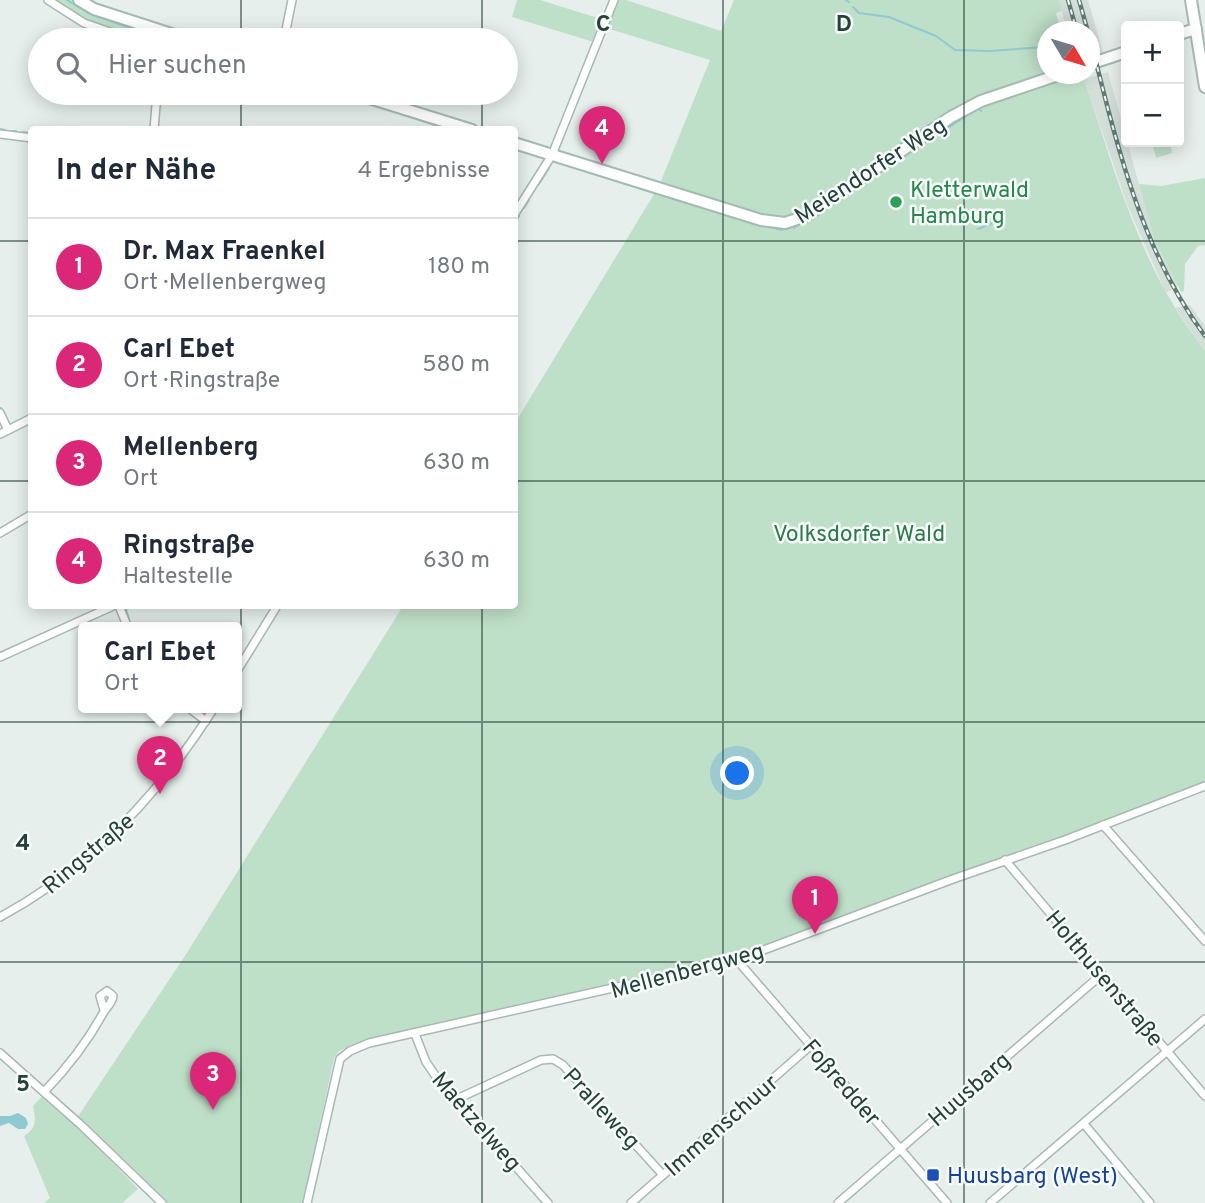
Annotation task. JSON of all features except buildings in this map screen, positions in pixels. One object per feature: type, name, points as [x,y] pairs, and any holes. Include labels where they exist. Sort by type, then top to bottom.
[{"type":"street","points":[[48,0],[85,23],[99,28]]},
{"type":"street","points":[[79,0],[94,9],[142,28]]},
{"type":"street","points":[[286,28],[292,0]]},
{"type":"street","points":[[518,209],[552,155],[614,0]]},
{"type":"street","points":[[1191,0],[1205,87]]},
{"type":"street","points":[[1184,33],[1196,29]]},
{"type":"street","points":[[1100,61],[1121,54]]},
{"type":"street","name":"Meiendorfer Weg","points":[[518,144],[761,220],[785,223],[806,216],[951,117],[981,101],[1037,82]]},
{"type":"street","points":[[154,126],[156,105]]},
{"type":"street","points":[[392,105],[459,126]]},
{"type":"street","points":[[0,134],[28,138]]},
{"type":"street","points":[[0,413],[4,432],[28,420]]},
{"type":"street","points":[[0,533],[28,516]]},
{"type":"street","points":[[0,657],[106,609]]},
{"type":"street","points":[[242,663],[274,609]]},
{"type":"street","points":[[195,713],[206,721]]},
{"type":"street","name":"Ringstraße","points":[[0,917],[34,899],[98,848],[136,813],[170,773],[211,713]]},
{"type":"street","name":"Mellenbergweg","points":[[307,1203],[340,1059],[350,1051],[369,1044],[737,960],[1205,786]]},
{"type":"street","points":[[1103,825],[1205,941]]},
{"type":"street","name":"Holthusenstraße","points":[[1005,860],[1205,1096]]},
{"type":"street","name":"Foßredder","points":[[737,960],[947,1203]]},
{"type":"street","name":"Huusbarg","points":[[838,1203],[1101,975]]},
{"type":"street","points":[[44,1093],[86,1044],[104,1010]]},
{"type":"street","points":[[990,1203],[1205,1019]]},
{"type":"street","name":"Maetzelweg","points":[[415,1034],[426,1062],[437,1078],[548,1203]]},
{"type":"street","name":"Immenschuur","points":[[631,1203],[810,1046]]},
{"type":"street","points":[[0,1053],[162,1203]]},
{"type":"street","name":"Pralleweg","points":[[457,1099],[541,1060],[553,1059],[563,1065],[663,1175]]},
{"type":"street","points":[[1084,1124],[1150,1203]]},
{"type":"shaded area","points":[[1059,0],[1088,0],[1094,21],[1064,21]]},
{"type":"shaded area","points":[[1108,72],[1121,119],[1121,147],[1129,147],[1154,239],[1178,286],[1166,293],[1128,207],[1086,84],[1100,84],[1100,74]]},
{"type":"shaded area","points":[[1190,305],[1205,326],[1205,351],[1175,308]]},
{"type":"green space","points":[[52,0],[71,0],[86,9],[137,28],[104,28]]},
{"type":"green space","points":[[517,0],[540,0],[598,18],[597,43],[512,17]]},
{"type":"green space","name":"Volksdorfer Wald","points":[[614,0],[626,0],[721,31],[734,0],[1059,0],[1062,11],[1056,13],[1058,21],[1037,21],[1037,84],[1086,84],[1123,196],[1146,252],[1178,312],[1205,351],[1205,783],[733,959],[346,1048],[339,1051],[334,1058],[303,1203],[167,1203],[77,1118],[183,959],[401,609],[518,609],[518,418],[659,186],[710,60],[603,27]]},
{"type":"green space","points":[[1153,147],[1171,147],[1172,153],[1156,158]]},
{"type":"green space","points":[[1205,178],[1205,245],[1198,246],[1185,264],[1184,291],[1181,292],[1154,239],[1139,184],[1161,186]]},
{"type":"green space","points":[[43,1095],[72,1120],[138,1189],[122,1203],[44,1203],[50,1198],[24,1136],[33,1127],[33,1106]]},
{"type":"water","points":[[18,1113],[26,1118],[28,1124],[25,1129],[18,1129],[9,1123],[0,1126],[0,1116]]},
{"type":"waterway","points":[[67,0],[88,13],[130,28]]},
{"type":"waterway","points":[[853,7],[859,13],[889,17],[936,36],[955,50],[1037,48]]},
{"type":"waterway","points":[[378,106],[438,126]]},
{"type":"waterway","points":[[794,228],[977,109]]},
{"type":"waterway","points":[[0,129],[5,130]]},
{"type":"waterway","points":[[23,132],[28,133]]},
{"type":"waterway","points":[[554,161],[658,194]]},
{"type":"waterway","points":[[539,184],[549,168]]},
{"type":"waterway","points":[[664,196],[750,222]]},
{"type":"waterway","points":[[524,208],[529,200]]},
{"type":"waterway","points":[[978,229],[1004,218]]},
{"type":"waterway","points":[[762,225],[782,230]]},
{"type":"waterway","points":[[1,408],[8,422]]},
{"type":"waterway","points":[[126,609],[129,619]]},
{"type":"waterway","points":[[243,668],[246,663]]},
{"type":"railway","points":[[1068,0],[1074,21]]},
{"type":"railway","points":[[1079,0],[1085,21]]},
{"type":"railway","points":[[1100,77],[1121,155],[1147,231],[1182,302],[1205,336]]},
{"type":"place","name":"Ringstraße","points":[[602,164]]},
{"type":"place","name":"Kletterwald Hamburg","points":[[896,202]]},
{"type":"place","name":"Carl Ebet","points":[[160,794]]},
{"type":"place","name":"Dr. Max Fraenkel","points":[[815,934]]},
{"type":"place","name":"Mellenberg","points":[[213,1110]]},
{"type":"place","name":"Huusbarg (West)","points":[[933,1175]]}]
